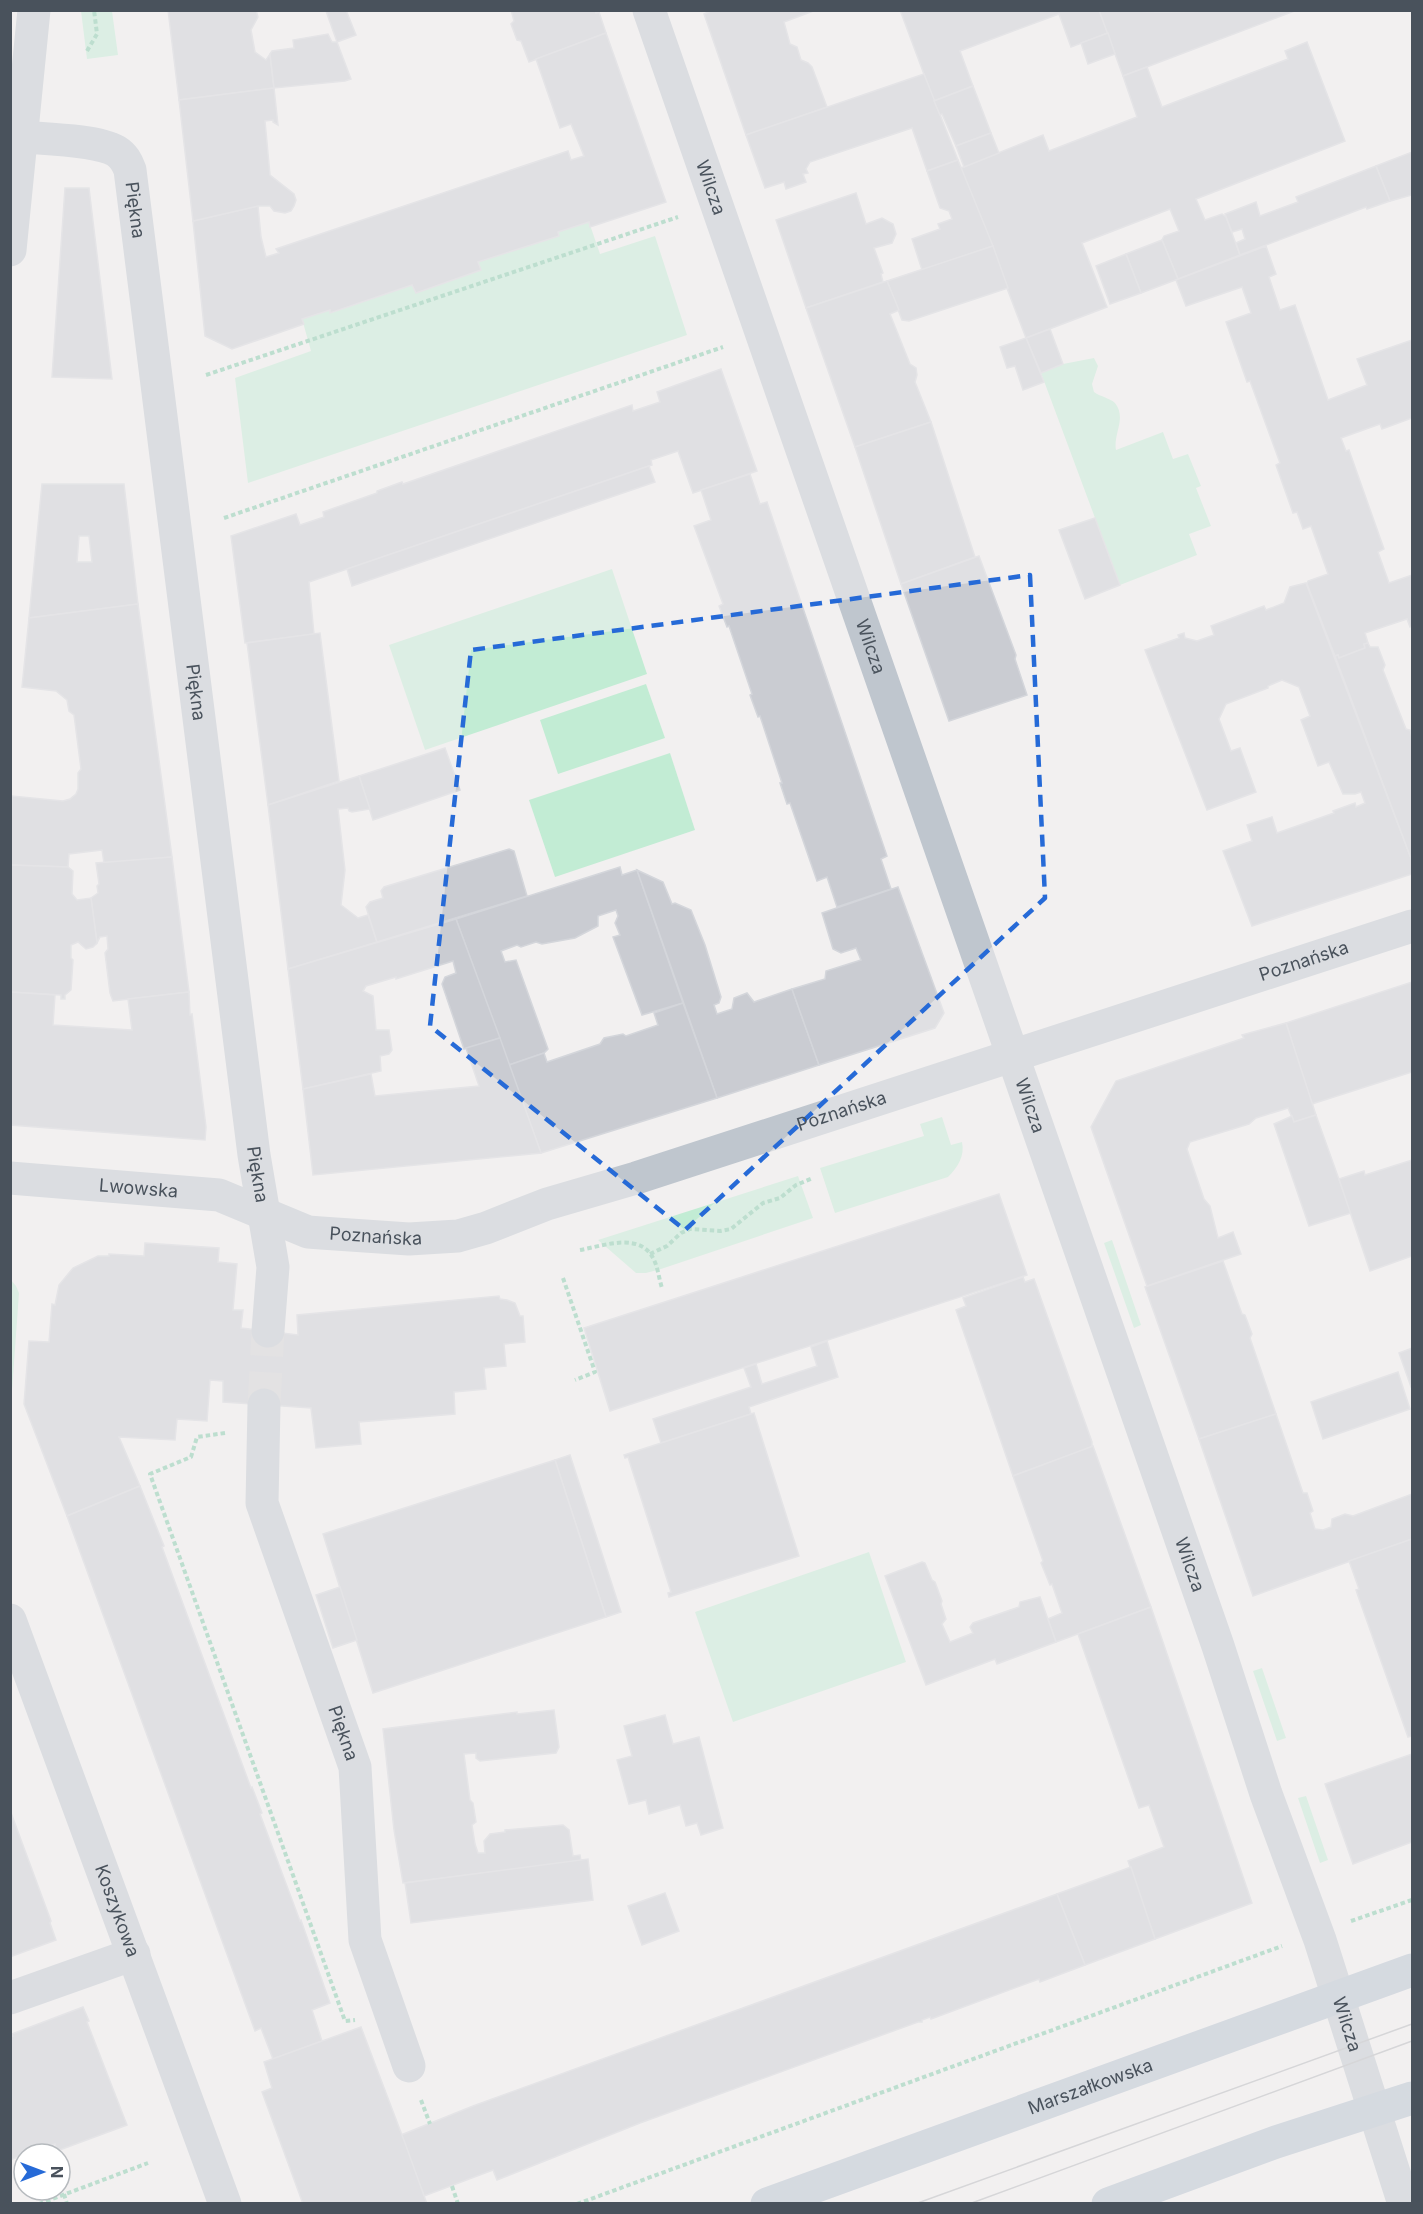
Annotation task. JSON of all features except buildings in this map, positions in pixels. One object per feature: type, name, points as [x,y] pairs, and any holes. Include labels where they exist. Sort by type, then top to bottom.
[{"type":"main road","name":"Marszałkowska","points":[[767,2204],[1413,1971]]},
{"type":"main road","points":[[1108,2204],[1276,2142],[1413,2098]]},
{"type":"street","points":[[10,250],[34,10]]},
{"type":"street","name":"Wilcza","points":[[649,10],[1218,1646],[1266,1794],[1320,1940],[1404,2204]]},
{"type":"street","name":"Piękna","points":[[22,137],[103,146],[123,157],[130,170],[254,1155],[273,1267],[268,1331]]},
{"type":"street","name":"Poznańska","points":[[264,1213],[308,1232],[399,1239],[458,1236],[486,1228],[547,1204],[647,1174],[1413,926]]},
{"type":"street","name":"Lwowska","points":[[10,1178],[219,1195],[264,1213]]},
{"type":"street","name":"Piękna","points":[[263,1419],[262,1503],[355,1767],[365,1940],[410,2066]]},
{"type":"street","name":"Koszykowa","points":[[10,1620],[225,2204]]},
{"type":"street","points":[[10,1998],[134,1954]]},
{"type":"path","points":[[87,51],[97,34],[94,10]]},
{"type":"path","points":[[206,375],[678,217]]},
{"type":"path","points":[[224,518],[723,347]]},
{"type":"path","points":[[651,1254],[667,1246],[681,1233],[690,1229],[720,1232],[732,1229],[763,1203],[780,1198],[796,1185],[813,1178]]},
{"type":"path","points":[[580,1250],[620,1242],[632,1242],[654,1258],[662,1288]]},
{"type":"path","points":[[563,1278],[595,1372],[575,1380]]},
{"type":"path","points":[[263,1419],[197,1437],[190,1457],[150,1474],[345,2021],[356,2020]]},
{"type":"path","points":[[1346,1923],[1413,1900]]},
{"type":"path","points":[[577,2204],[1288,1944]]},
{"type":"path","points":[[72,2191],[148,2163]]},
{"type":"path","points":[[452,2186],[458,2204]]},
{"type":"highlighted area","points":[[1030,575],[1045,898],[685,1230],[430,1026],[471,650]]},
{"type":"green space","points":[[81,11],[112,11],[118,55],[87,59]]},
{"type":"green space","points":[[589,222],[600,254],[655,236],[687,335],[248,483],[235,378],[311,351],[302,319],[330,310],[331,313],[412,285],[416,293],[481,270],[478,262],[559,235],[558,232]]},
{"type":"green space","points":[[1094,358],[1098,366],[1092,384],[1094,392],[1115,403],[1120,414],[1116,450],[1163,432],[1173,459],[1188,454],[1201,486],[1196,488],[1211,526],[1189,534],[1197,555],[1120,585],[1041,373],[1063,364]]},
{"type":"green space","points":[[612,569],[647,674],[425,750],[389,645]]},
{"type":"green space","points":[[646,684],[665,738],[558,774],[540,720]]},
{"type":"green space","points":[[670,753],[695,830],[555,877],[529,800]]},
{"type":"green space","points":[[942,1117],[951,1145],[962,1142],[963,1147],[960,1161],[948,1177],[835,1213],[820,1168],[924,1136],[920,1124]]},
{"type":"green space","points":[[798,1176],[813,1218],[661,1269],[636,1273],[598,1240]]},
{"type":"green space","points":[[1112,1240],[1141,1325],[1134,1328],[1104,1243]]},
{"type":"green space","points":[[11,1280],[19,1293],[11,1405]]},
{"type":"green space","points":[[869,1552],[906,1662],[733,1722],[695,1612]]},
{"type":"green space","points":[[1262,1668],[1286,1738],[1277,1741],[1253,1671]]},
{"type":"green space","points":[[1306,1796],[1328,1860],[1320,1863],[1298,1798]]},
{"type":"tunnel","points":[[264,1405],[268,1331]]},
{"type":"tram line","points":[[915,2204],[1412,2024]]},
{"type":"tram line","points":[[969,2204],[1412,2041]]}]
